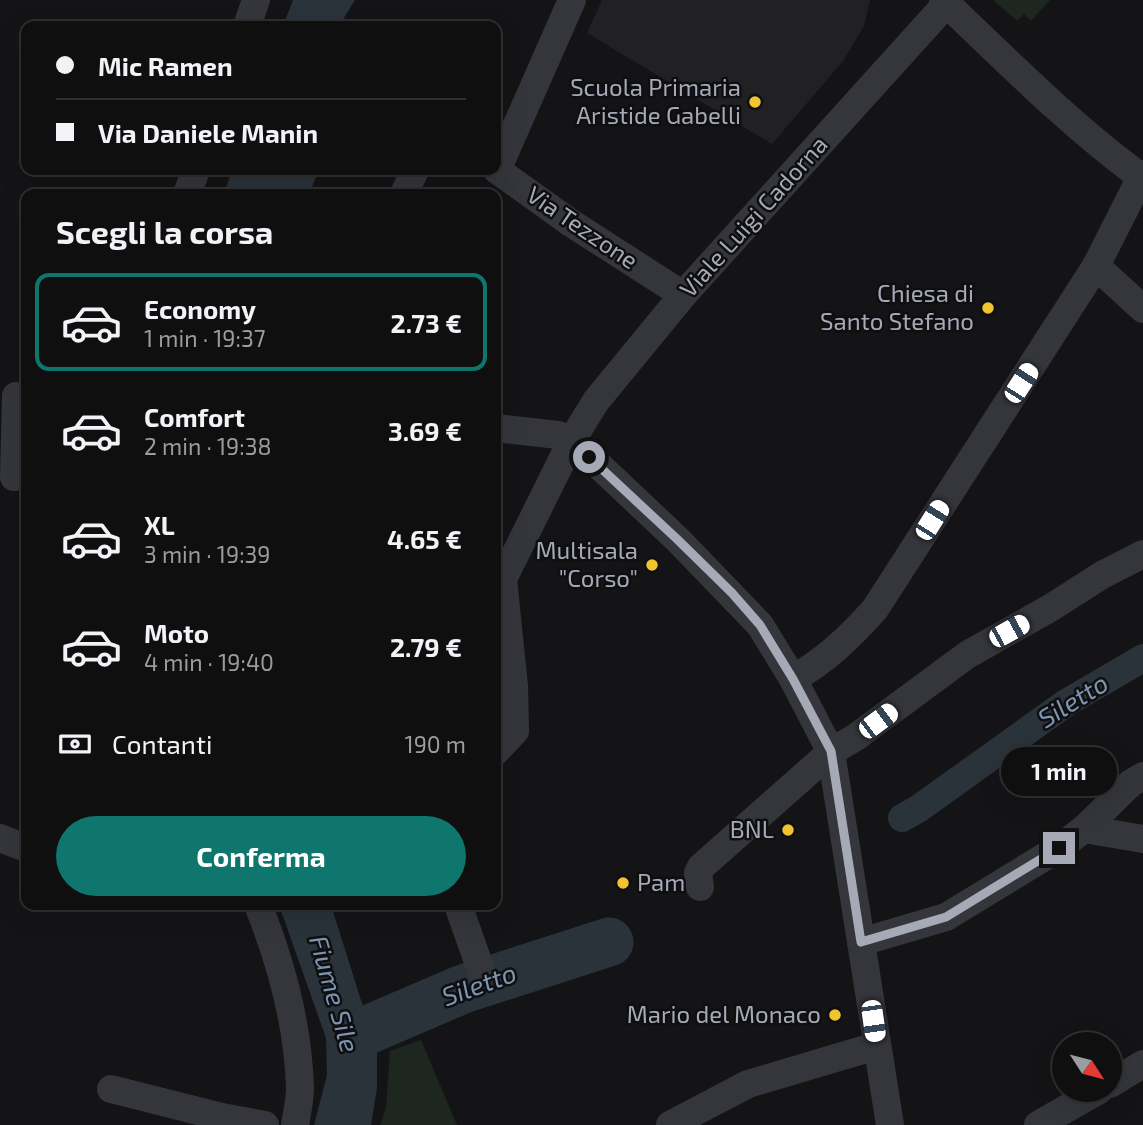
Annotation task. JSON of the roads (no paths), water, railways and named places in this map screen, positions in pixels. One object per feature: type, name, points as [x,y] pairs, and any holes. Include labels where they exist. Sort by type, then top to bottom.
[{"type":"street","points":[[249,21],[256,0]]},
{"type":"street","name":"Via Tezzone","points":[[501,158],[572,0]]},
{"type":"street","points":[[793,679],[817,665],[844,643],[875,609],[1096,266],[1142,176],[1072,121],[945,2]]},
{"type":"street","name":"Viale Luigi Cadorna","points":[[501,746],[515,732],[514,686],[503,579],[572,440],[596,401],[683,295],[945,2]]},
{"type":"street","name":"Via Tezzone","points":[[501,173],[683,295]]},
{"type":"street","points":[[1096,266],[1143,309]]},
{"type":"street","points":[[13,477],[14,396]]},
{"type":"street","points":[[501,429],[558,435],[572,440],[732,593],[760,625],[793,679],[831,751],[890,1125]]},
{"type":"street","points":[[700,887],[698,873],[702,867],[831,751],[856,737],[967,655],[1102,575],[1143,554]]},
{"type":"street","points":[[861,942],[946,917],[1059,848],[1084,829],[1131,783],[1143,776]]},
{"type":"street","points":[[1084,829],[1143,839]]},
{"type":"street","points":[[0,838],[21,846]]},
{"type":"street","points":[[260,910],[273,942],[288,998],[300,1091],[295,1125]]},
{"type":"street","points":[[460,910],[481,970]]},
{"type":"street","points":[[670,1125],[748,1084],[876,1046]]},
{"type":"street","points":[[1122,1077],[1143,1064]]},
{"type":"street","points":[[111,1089],[265,1125]]},
{"type":"street","points":[[1038,1125],[1078,1102]]},
{"type":"water","points":[[293,0],[355,0],[342,21],[285,21]]},
{"type":"water","points":[[230,175],[317,175],[311,189],[226,189]]},
{"type":"water","name":"Fiume Sile","points":[[281,910],[333,910],[377,1051],[377,1088],[371,1125],[314,1125],[327,1075],[326,1038]]},
{"type":"waterway","name":"Siletto","points":[[902,818],[1066,703],[1143,658]]},
{"type":"waterway","name":"Siletto","points":[[351,1037],[463,989],[609,942]]},
{"type":"place","name":"Scuola Primaria Aristide Gabelli","points":[[755,102]]},
{"type":"place","name":"Chiesa di Santo Stefano","points":[[988,308]]},
{"type":"place","name":"Multisala \"Corso\"","points":[[652,565]]},
{"type":"place","name":"BNL","points":[[788,830]]},
{"type":"place","name":"Pam","points":[[623,883]]},
{"type":"place","name":"Mario del Monaco","points":[[835,1015]]}]
